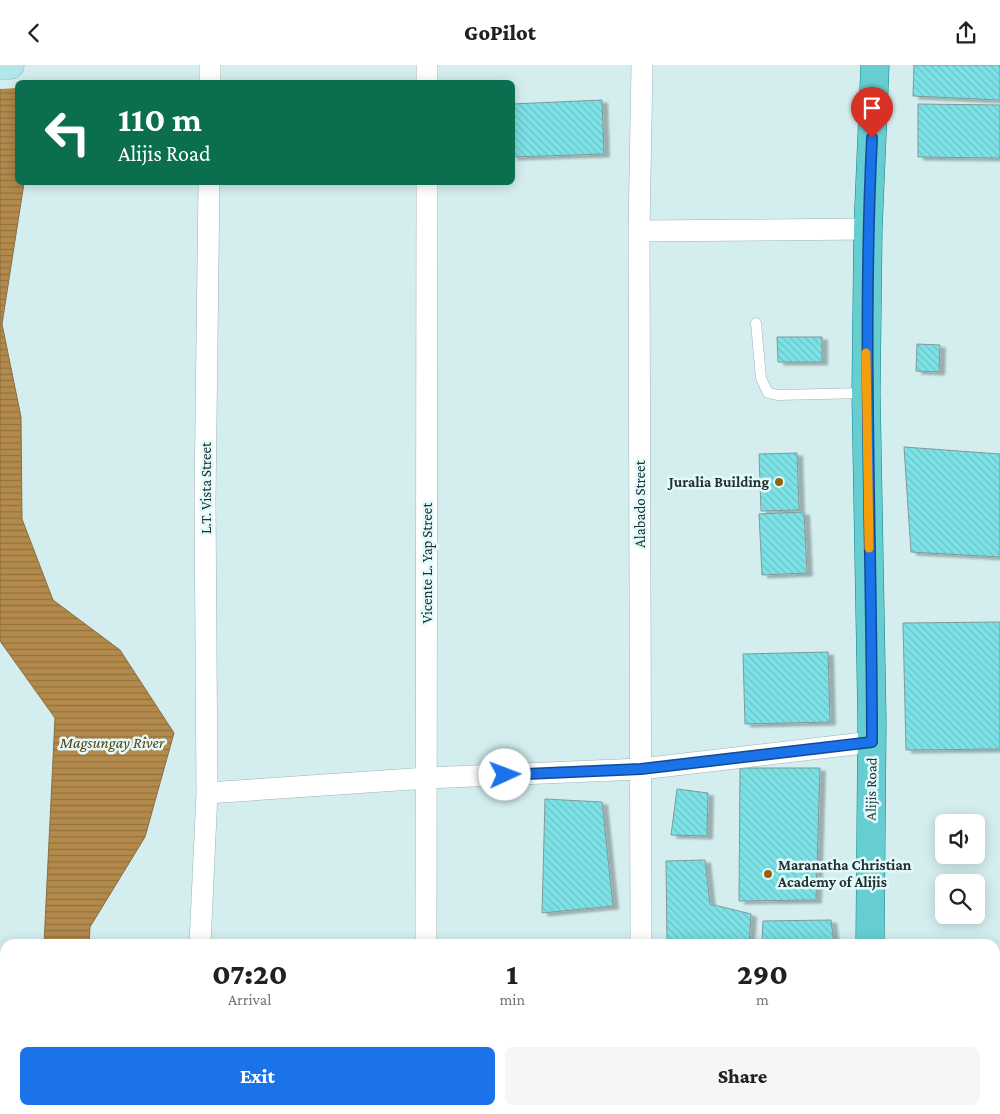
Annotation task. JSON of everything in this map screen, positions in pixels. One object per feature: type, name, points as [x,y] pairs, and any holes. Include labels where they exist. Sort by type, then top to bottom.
[{"type":"main road","points":[[0,65],[10,65]]},
{"type":"main road","name":"Alijis Road","points":[[870,939],[872,742],[866,393],[868,229],[875,65]]},
{"type":"street","points":[[210,65],[210,80]]},
{"type":"street","points":[[427,65],[427,80]]},
{"type":"street","name":"Alabado Street","points":[[641,939],[639,231],[642,65]]},
{"type":"street","name":"L.T. Vista Street","points":[[200,939],[207,793],[205,500],[209,185]]},
{"type":"street","name":"Vicente L. Yap Street","points":[[426,939],[427,185]]},
{"type":"street","points":[[639,231],[868,229]]},
{"type":"street","points":[[207,793],[427,777],[641,769],[872,742]]},
{"type":"lane","points":[[756,323],[761,378],[768,393],[778,395],[866,393]]},
{"type":"water","name":"Magsungay River","points":[[0,65],[15,80],[15,185],[24,185],[2,324],[21,417],[22,519],[53,600],[120,650],[174,733],[145,837],[90,927],[89,939],[44,939],[55,718],[0,641]]},
{"type":"pier","points":[[0,65],[44,65],[42,80],[15,80],[15,88],[0,89]]},
{"type":"building","points":[[914,65],[1000,65],[1000,100],[913,96]]},
{"type":"building","points":[[602,100],[604,154],[515,157],[515,104]]},
{"type":"building","points":[[918,104],[1000,105],[1000,158],[918,157]]},
{"type":"building","points":[[777,337],[822,337],[822,362],[778,362]]},
{"type":"building","points":[[917,344],[940,345],[939,372],[916,371]]},
{"type":"building","points":[[904,447],[1000,454],[1000,557],[911,552]]},
{"type":"building","name":"Juralia Building","points":[[797,453],[799,510],[761,511],[759,454]]},
{"type":"building","points":[[804,512],[807,573],[762,575],[759,514]]},
{"type":"building","points":[[1000,622],[1000,749],[906,750],[903,623]]},
{"type":"building","points":[[828,652],[830,722],[745,724],[743,654]]},
{"type":"building","points":[[740,768],[820,768],[816,900],[739,901]]},
{"type":"building","points":[[677,789],[708,793],[707,836],[671,835]]},
{"type":"building","points":[[545,799],[602,802],[613,906],[542,913]]},
{"type":"building","points":[[705,860],[710,904],[751,914],[749,939],[667,939],[666,861]]},
{"type":"building","points":[[831,920],[833,939],[762,939],[763,921]]},
{"type":"slow traffic","points":[[866,353],[869,548]]},
{"type":"place","name":"Juralia Building","points":[[779,482]]},
{"type":"place","name":"Maranatha Christian Academy of Alijis","points":[[768,874]]},
{"type":"route","points":[[505,775],[641,769],[872,742],[866,393],[868,229],[872,138]]}]
